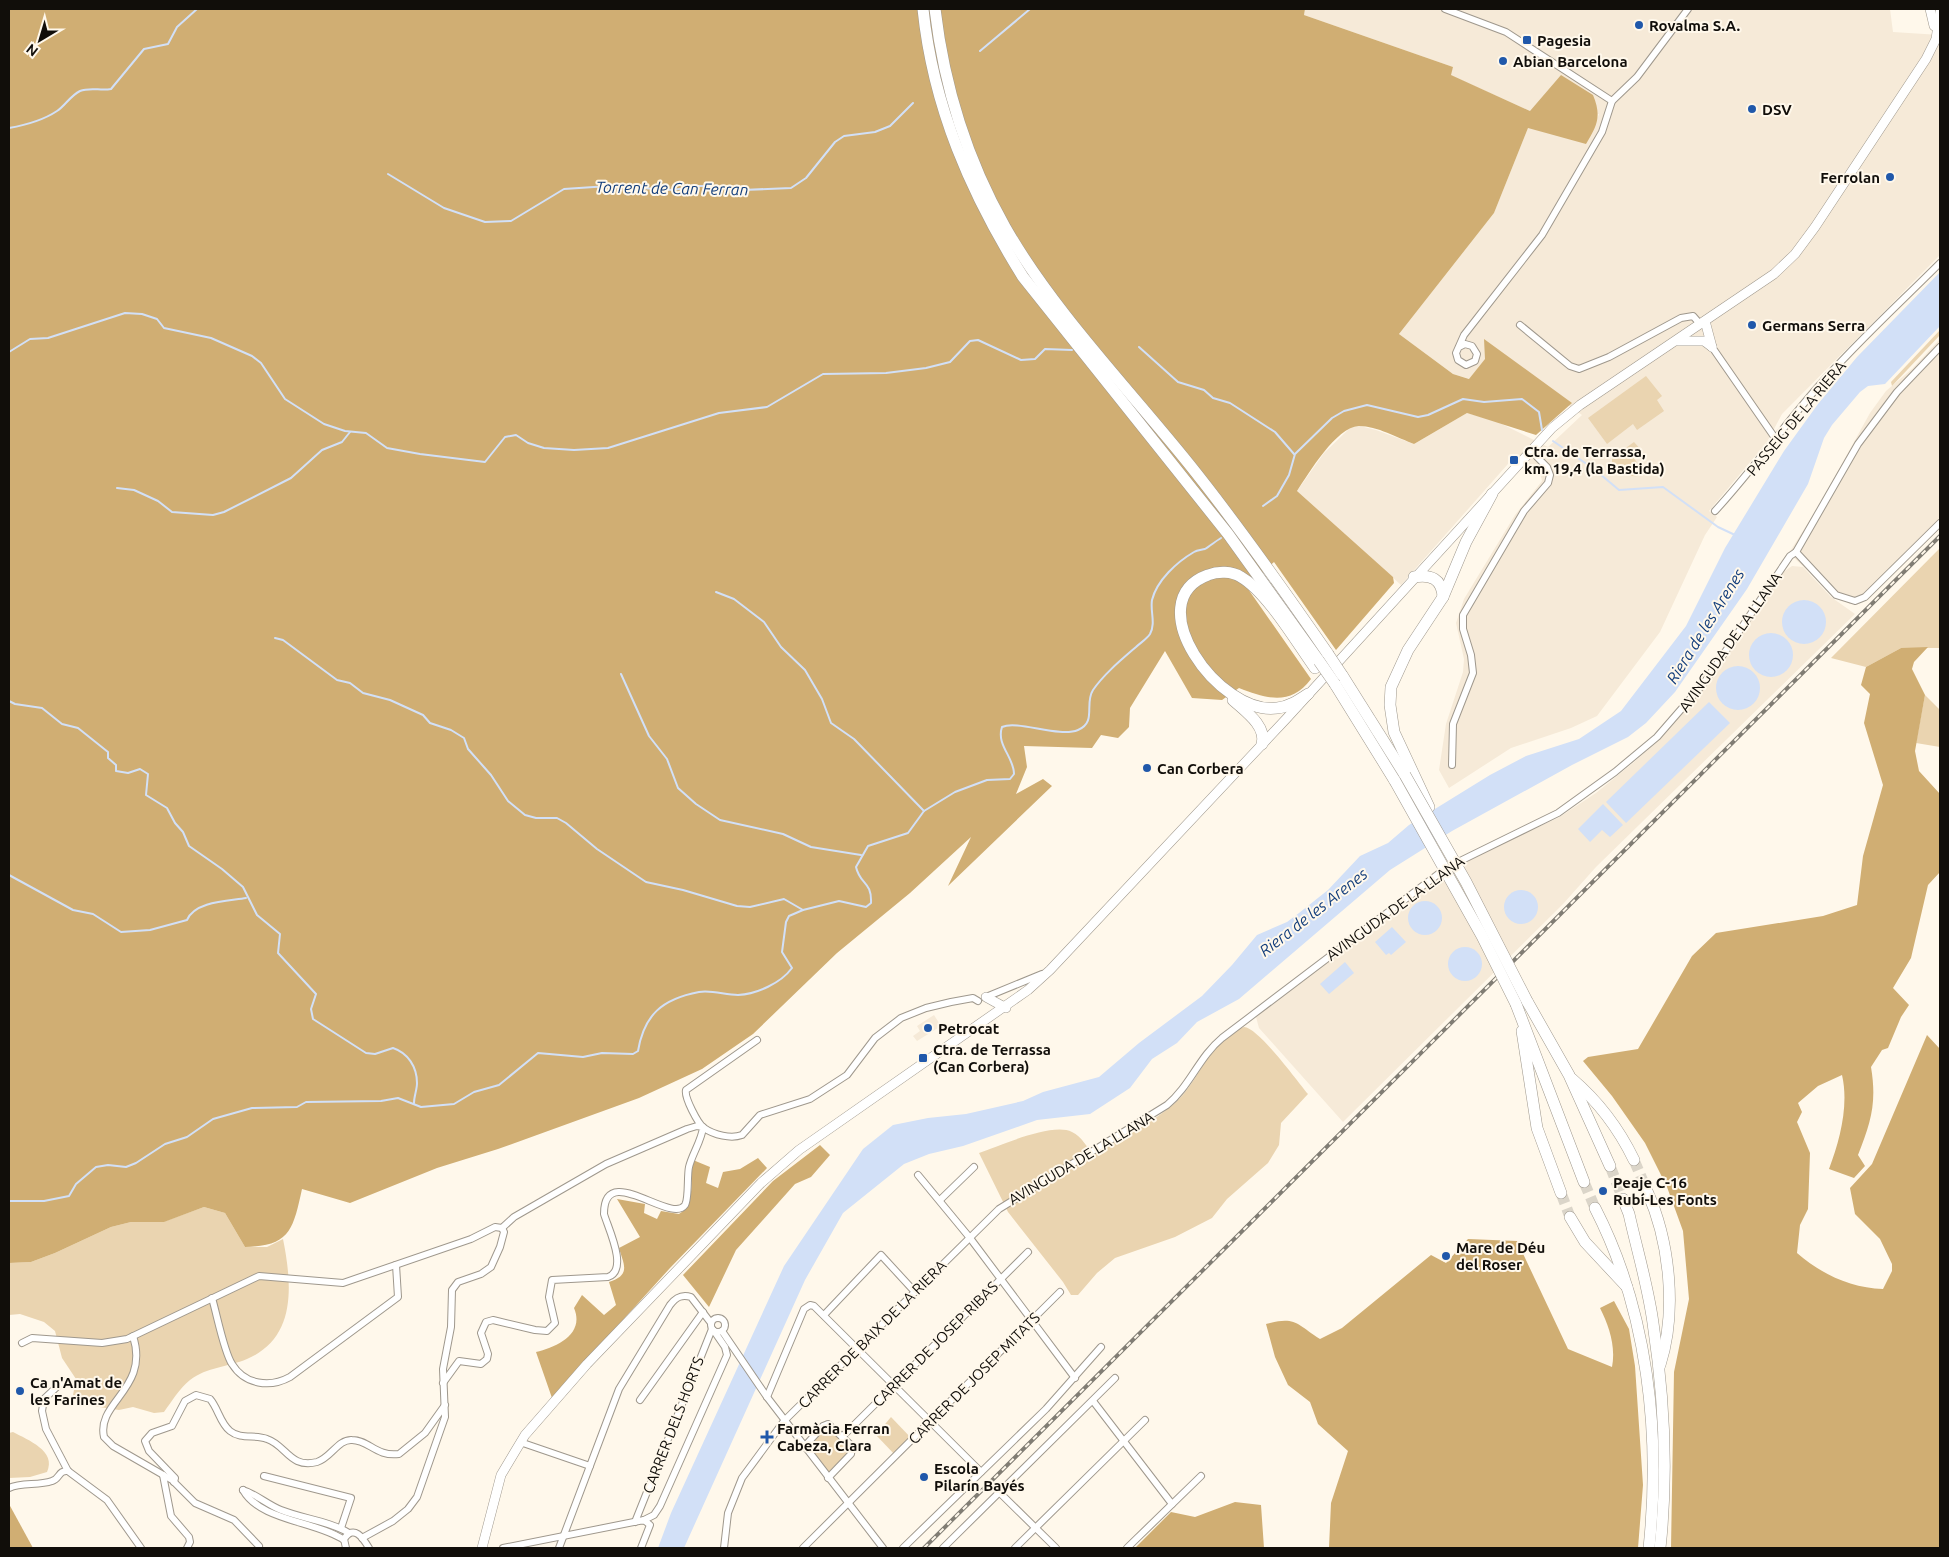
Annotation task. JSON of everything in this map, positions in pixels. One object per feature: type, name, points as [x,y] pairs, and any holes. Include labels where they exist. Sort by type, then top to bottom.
[{"type":"highway","points":[[923,9],[936,85],[952,137],[974,192],[994,232],[1023,277],[1223,526],[1321,661],[1370,740],[1404,777]]},
{"type":"highway","points":[[935,9],[943,64],[961,128],[984,186],[1006,228],[1032,270],[1190,465],[1240,530],[1321,661],[1404,777],[1440,836],[1521,1007],[1584,1182]]},
{"type":"highway","points":[[1492,494],[1466,542],[1443,597],[1408,650],[1395,674],[1391,687],[1390,706],[1394,732],[1404,777],[1482,936],[1521,1007],[1569,1075],[1610,1166]]},
{"type":"highway","points":[[1262,744],[1264,735],[1261,728],[1217,684],[1192,651],[1184,632],[1181,614],[1183,598],[1191,586],[1205,576],[1215,573],[1238,576],[1254,587],[1321,661]]},
{"type":"highway","points":[[1414,577],[1426,575],[1436,580],[1442,588],[1443,597]]},
{"type":"highway","points":[[1217,684],[1241,700],[1266,708],[1282,708],[1308,694]]},
{"type":"highway","points":[[1521,1007],[1523,1045],[1537,1128],[1561,1193]]},
{"type":"highway","points":[[1569,1075],[1590,1094],[1617,1129],[1634,1160]]},
{"type":"highway","points":[[1648,1191],[1660,1229],[1669,1268],[1665,1342],[1658,1371]]},
{"type":"highway","points":[[1623,1199],[1629,1214],[1653,1322],[1658,1371],[1664,1485],[1660,1548]]},
{"type":"highway","points":[[1595,1208],[1606,1230],[1628,1289],[1646,1373],[1653,1483],[1649,1548]]},
{"type":"highway","points":[[1570,1217],[1585,1242],[1628,1289]]},
{"type":"main road","points":[[1930,9],[1936,34]]},
{"type":"main road","points":[[482,1548],[501,1475],[520,1442],[587,1364],[779,1166],[864,1104],[1006,1008],[1050,970],[1262,744],[1531,451],[1572,411],[1774,274],[1795,254],[1926,59],[1934,45],[1940,12]]},
{"type":"main road","points":[[1675,341],[1708,344],[1702,322]]},
{"type":"main road","points":[[986,1000],[1006,1008]]},
{"type":"main road","points":[[986,1000],[993,1012],[989,1019]]},
{"type":"street","points":[[1445,9],[1506,32],[1612,100]]},
{"type":"street","points":[[1472,327],[1470,336],[1472,346],[1476,351],[1476,358],[1472,363],[1466,365],[1456,357],[1464,335],[1542,235],[1602,132],[1612,100],[1637,77],[1688,9]]},
{"type":"street","name":"PASSEIG DE LA RIERA","points":[[1715,511],[1750,473],[1775,438],[1818,387],[1940,263]]},
{"type":"street","points":[[1520,325],[1570,366],[1579,369],[1609,357],[1681,318],[1693,316],[1702,322]]},
{"type":"street","points":[[1459,347],[1465,344],[1472,346]]},
{"type":"street","points":[[1708,344],[1775,438]]},
{"type":"street","name":"AVINGUDA DE LA LLANA","points":[[998,1209],[1167,1104],[1185,1087],[1197,1065],[1212,1046],[1440,872],[1473,852],[1558,813],[1657,737],[1691,700],[1790,556],[1796,552],[1858,444],[1897,392],[1940,347]]},
{"type":"street","points":[[1452,765],[1453,724],[1473,673],[1471,655],[1463,629],[1463,615],[1524,511],[1548,483],[1550,475],[1547,467],[1531,451]]},
{"type":"street","points":[[1796,552],[1836,595],[1849,601],[1860,600],[1940,523]]},
{"type":"street","name":"AVINGUDA DE LA LLANA","points":[[1786,562],[1801,559]]},
{"type":"street","points":[[502,1228],[514,1217],[606,1164],[687,1129],[697,1126],[726,1137],[742,1135],[760,1115],[810,1099],[847,1075],[875,1038],[901,1018],[926,1008],[951,1002],[973,998],[986,1000],[1050,970]]},
{"type":"street","points":[[703,1128],[686,1099],[686,1090],[757,1040]]},
{"type":"street","points":[[443,1383],[459,1362],[481,1364],[487,1359],[488,1354],[481,1333],[486,1322],[493,1320],[547,1331],[555,1323],[549,1297],[552,1280],[608,1277],[614,1273],[618,1266],[618,1259],[604,1214],[604,1208],[610,1197],[620,1192],[629,1192],[667,1208],[677,1209],[683,1207],[686,1201],[689,1165],[703,1128]]},
{"type":"street","points":[[940,1200],[974,1166]]},
{"type":"street","points":[[918,1175],[970,1238],[1075,1378]]},
{"type":"street","name":"CARRER DE BAIX DE LA RIERA","points":[[724,1548],[728,1513],[742,1478],[784,1421],[998,1209]]},
{"type":"street","points":[[22,1342],[28,1339],[47,1338],[102,1343],[133,1336],[259,1276],[336,1284],[471,1239],[495,1227],[502,1228]]},
{"type":"street","points":[[362,1538],[393,1521],[408,1510],[417,1497],[436,1448],[445,1417],[444,1358],[451,1327],[452,1290],[458,1282],[481,1274],[491,1267],[500,1247],[504,1232],[502,1228]]},
{"type":"street","name":"CARRER DE JOSEP RIBAS","points":[[842,1437],[1028,1252]]},
{"type":"street","points":[[824,1315],[881,1255],[915,1292]]},
{"type":"street","points":[[212,1298],[232,1364],[247,1378],[262,1384],[276,1384],[296,1373],[398,1297],[396,1264]]},
{"type":"street","name":"CARRER DE JOSEP MITATS","points":[[803,1548],[1060,1292]]},
{"type":"street","points":[[503,1548],[564,1535],[646,1520],[654,1515],[660,1506],[727,1355],[725,1347],[703,1312],[686,1295],[674,1299],[670,1304],[619,1390],[590,1466],[564,1535],[559,1548]]},
{"type":"street","points":[[765,1394],[804,1309],[810,1305],[814,1306],[980,1472]]},
{"type":"street","points":[[640,1400],[703,1312]]},
{"type":"street","points":[[712,1328],[717,1318],[722,1319],[725,1324],[722,1331]]},
{"type":"street","points":[[712,1328],[722,1331],[733,1350],[784,1421],[883,1548]]},
{"type":"street","name":"CARRER DELS HORTS","points":[[634,1522],[712,1328]]},
{"type":"street","points":[[133,1336],[138,1352],[136,1370],[105,1422],[103,1433],[105,1440],[174,1482],[195,1503],[234,1520],[260,1547]]},
{"type":"street","points":[[904,1548],[1075,1378],[1102,1347]]},
{"type":"street","points":[[943,1548],[1115,1378]]},
{"type":"street","points":[[63,1381],[44,1399],[42,1411],[46,1429],[68,1471],[107,1500],[141,1548]]},
{"type":"street","points":[[174,1482],[175,1478],[149,1451],[145,1441],[152,1434],[172,1426],[184,1401],[196,1394],[205,1396],[213,1402],[223,1423],[232,1433],[242,1436],[267,1438],[292,1458],[309,1463],[324,1459],[345,1441],[351,1440],[359,1441],[377,1452],[399,1454],[425,1434],[445,1404]]},
{"type":"street","points":[[1093,1401],[1172,1504]]},
{"type":"street","points":[[1015,1548],[1145,1420]]},
{"type":"street","points":[[804,1447],[826,1425],[831,1426],[852,1446],[853,1451],[828,1478]]},
{"type":"street","points":[[520,1442],[590,1466]]},
{"type":"street","points":[[9,1488],[16,1485],[52,1481],[60,1473],[68,1471]]},
{"type":"street","points":[[163,1475],[171,1516],[189,1537],[190,1542],[187,1548]]},
{"type":"street","points":[[264,1476],[351,1498],[341,1528]]},
{"type":"street","points":[[1127,1548],[1201,1476]]},
{"type":"street","points":[[346,1548],[344,1540],[327,1530],[303,1524],[263,1508],[246,1496],[243,1490],[264,1503],[292,1514],[349,1532],[356,1532],[370,1547]]},
{"type":"street","points":[[1000,1493],[1056,1548]]},
{"type":"street","points":[[641,1548],[649,1530],[646,1520]]},
{"type":"street","points":[[344,1540],[349,1532]]},
{"type":"shaded area","points":[[9,9],[1305,9],[1304,15],[1453,67],[1451,75],[1530,111],[1561,75],[1593,95],[1598,115],[1586,144],[1528,128],[1494,213],[1399,334],[1453,374],[1469,379],[1485,359],[1484,339],[1572,403],[1536,435],[1467,413],[1414,444],[1380,430],[1359,426],[1350,428],[1341,434],[1324,452],[1297,491],[1393,577],[1394,583],[1336,650],[1274,562],[1246,586],[1311,679],[1303,688],[1287,697],[1278,698],[1259,695],[1239,688],[1222,700],[1192,698],[1165,651],[1130,708],[1129,727],[1118,738],[1101,735],[1092,748],[1024,746],[1027,767],[1016,794],[1043,779],[1052,786],[948,886],[971,837],[910,893],[837,953],[753,1034],[702,1069],[639,1098],[498,1149],[437,1168],[350,1203],[302,1189],[292,1225],[287,1233],[272,1243],[245,1247],[225,1213],[204,1207],[164,1222],[131,1222],[111,1227],[31,1262],[9,1263]]},
{"type":"shaded area","points":[[1305,9],[1890,9],[1893,32],[1940,35],[1940,255],[1782,414],[1767,442],[1709,511],[1717,517],[1705,535],[1660,632],[1597,716],[1571,728],[1511,748],[1449,788],[1439,770],[1446,724],[1463,672],[1464,659],[1456,623],[1464,599],[1515,515],[1542,481],[1539,469],[1515,456],[1401,585],[1297,491],[1324,453],[1350,428],[1360,426],[1376,430],[1414,444],[1467,413],[1496,421],[1548,447],[1582,415],[1494,353],[1470,379],[1453,374],[1399,334],[1494,213],[1528,128],[1592,133],[1599,114],[1530,111],[1450,75],[1453,67],[1304,15]]},
{"type":"shaded area","points":[[1940,330],[1940,335],[1892,386],[1891,382]]},
{"type":"shaded area","points":[[1940,339],[1940,526],[1866,600],[1850,604],[1829,591],[1789,553],[1817,509],[1870,413],[1886,391],[1912,369]]},
{"type":"shaded area","points":[[1646,376],[1662,396],[1657,400],[1664,411],[1637,430],[1633,424],[1607,444],[1588,418]]},
{"type":"shaded area","points":[[1634,442],[1641,450],[1633,457],[1644,472],[1639,476],[1630,476],[1623,473],[1612,462],[1612,458]]},
{"type":"shaded area","points":[[1940,548],[1940,648],[1901,648],[1866,667],[1831,658]]},
{"type":"shaded area","points":[[1792,566],[1803,567],[1831,597],[1855,614],[1596,867],[1563,904],[1343,1122],[1259,1028],[1256,1017],[1258,1014],[1417,893],[1467,859],[1558,818],[1596,793],[1633,763],[1657,741],[1701,691],[1782,573]]},
{"type":"shaded area","points":[[1928,647],[1914,662],[1912,669],[1925,695],[1915,751],[1919,771],[1940,794],[1940,872],[1928,885],[1911,958],[1893,988],[1909,1005],[1901,1017],[1888,1048],[1882,1050],[1871,1067],[1873,1080],[1872,1112],[1858,1155],[1865,1166],[1854,1178],[1829,1169],[1837,1146],[1844,1110],[1842,1075],[1818,1086],[1798,1103],[1802,1112],[1797,1122],[1810,1153],[1808,1209],[1800,1225],[1797,1253],[1826,1273],[1848,1283],[1883,1289],[1892,1271],[1892,1264],[1880,1239],[1855,1214],[1850,1188],[1872,1164],[1927,1035],[1940,1049],[1940,1548],[1671,1548],[1674,1372],[1689,1299],[1683,1231],[1667,1187],[1645,1143],[1612,1096],[1583,1061],[1588,1057],[1638,1049],[1692,956],[1716,933],[1823,916],[1857,905],[1863,856],[1883,785],[1864,723],[1870,694],[1861,685],[1866,667],[1901,648]]},
{"type":"shaded area","points":[[1925,695],[1940,710],[1940,747],[1916,743]]},
{"type":"shaded area","name":"Petrocat","points":[[934,1015],[941,1026],[917,1041],[913,1036],[920,1031],[917,1026]]},
{"type":"shaded area","points":[[1244,1027],[1259,1036],[1268,1045],[1308,1094],[1281,1123],[1279,1145],[1268,1163],[1227,1199],[1212,1218],[1175,1237],[1115,1258],[1097,1273],[1078,1295],[1071,1295],[1008,1212],[979,1153],[1039,1132],[1063,1130],[1072,1132],[1079,1137],[1093,1155],[1166,1111],[1184,1094],[1222,1041]]},
{"type":"shaded area","points":[[820,1145],[830,1155],[811,1177],[795,1184],[736,1250],[709,1307],[683,1275],[773,1181]]},
{"type":"shaded area","points":[[758,1158],[767,1168],[670,1268],[552,1398],[536,1352],[560,1343],[572,1332],[576,1325],[574,1308],[582,1295],[604,1315],[616,1305],[609,1282],[623,1273],[624,1264],[619,1248],[640,1237],[617,1199],[645,1204],[644,1213],[657,1219],[661,1211],[679,1214],[684,1210],[690,1198],[693,1160],[710,1167],[706,1183],[718,1188],[723,1172],[740,1169]]},
{"type":"shaded area","points":[[204,1207],[225,1213],[245,1247],[267,1247],[283,1239],[289,1291],[283,1324],[275,1338],[263,1350],[247,1359],[203,1372],[190,1380],[179,1391],[164,1412],[154,1413],[133,1407],[119,1410],[80,1402],[73,1395],[76,1379],[62,1358],[55,1331],[44,1322],[20,1314],[9,1315],[9,1263],[31,1262],[111,1227],[131,1222],[163,1222]]},
{"type":"shaded area","points":[[1468,1239],[1517,1241],[1568,1349],[1612,1367],[1613,1351],[1611,1336],[1600,1308],[1614,1301],[1629,1329],[1635,1366],[1643,1485],[1638,1548],[1329,1548],[1331,1503],[1348,1451],[1318,1424],[1310,1402],[1288,1385],[1275,1357],[1266,1324],[1290,1321],[1320,1339],[1342,1328],[1431,1255],[1446,1263]]},
{"type":"shaded area","points":[[891,1417],[913,1440],[896,1456],[876,1435]]},
{"type":"shaded area","points":[[826,1425],[853,1449],[828,1478],[804,1447]]},
{"type":"shaded area","points":[[13,1432],[45,1452],[49,1465],[47,1472],[30,1477],[9,1478],[9,1433]]},
{"type":"shaded area","points":[[1235,1502],[1261,1505],[1264,1548],[1135,1548],[1171,1512],[1195,1517]]},
{"type":"shaded area","points":[[9,1504],[33,1548],[9,1548]]},
{"type":"water","name":"Riera de les Arenes","points":[[1940,272],[1940,326],[1885,384],[1868,386],[1860,392],[1832,425],[1824,438],[1808,484],[1747,589],[1675,692],[1646,723],[1628,737],[1572,765],[1452,831],[1390,870],[1239,999],[1197,1022],[1177,1043],[1152,1059],[1130,1088],[1090,1114],[1037,1120],[963,1146],[929,1154],[904,1164],[843,1213],[805,1280],[684,1548],[658,1548],[671,1513],[784,1266],[863,1149],[893,1125],[928,1118],[966,1114],[1023,1101],[1043,1092],[1099,1077],[1139,1043],[1202,996],[1232,965],[1257,935],[1287,922],[1299,913],[1328,890],[1360,856],[1388,843],[1409,825],[1490,775],[1526,756],[1579,739],[1621,711],[1686,626],[1725,548],[1784,451],[1818,404],[1857,357]]},
{"type":"water","points":[[1804,600],[1816,604],[1822,610],[1826,622],[1822,634],[1816,640],[1804,644],[1792,640],[1786,634],[1782,622],[1786,610],[1792,604]]},
{"type":"water","points":[[1771,633],[1783,637],[1789,643],[1793,655],[1789,667],[1783,673],[1771,677],[1759,673],[1753,667],[1749,655],[1753,643],[1759,637]]},
{"type":"water","points":[[1738,666],[1750,670],[1756,676],[1760,688],[1756,700],[1750,706],[1738,710],[1726,706],[1720,700],[1716,688],[1720,676],[1726,670]]},
{"type":"water","points":[[1709,702],[1730,723],[1626,823],[1606,802]]},
{"type":"water","points":[[1603,804],[1623,825],[1610,837],[1602,830],[1590,842],[1578,829]]},
{"type":"water","points":[[1521,890],[1528,891],[1533,895],[1537,900],[1537,914],[1533,919],[1528,923],[1521,924],[1514,923],[1509,919],[1505,914],[1504,907],[1505,900],[1509,895],[1514,891]]},
{"type":"water","points":[[1425,901],[1432,902],[1437,906],[1441,911],[1441,925],[1437,930],[1432,934],[1425,935],[1418,934],[1413,930],[1409,925],[1408,918],[1409,911],[1413,906],[1418,902]]},
{"type":"water","points":[[1392,927],[1406,942],[1391,955],[1389,953],[1386,955],[1375,942]]},
{"type":"water","points":[[1465,947],[1472,948],[1477,952],[1481,957],[1481,971],[1477,976],[1472,980],[1465,981],[1458,980],[1453,976],[1449,971],[1448,964],[1449,957],[1453,952],[1458,948]]},
{"type":"water","points":[[1345,962],[1354,973],[1329,994],[1320,984]]},
{"type":"waterway","points":[[9,128],[46,117],[60,109],[80,91],[111,89],[144,49],[168,44],[177,27],[197,9]]},
{"type":"waterway","name":"Torrent de Can Ferran","points":[[980,51],[1030,9]]},
{"type":"waterway","name":"Torrent de Can Ferran","points":[[388,174],[444,208],[485,222],[511,221],[564,189],[609,186],[673,190],[697,186],[743,190],[791,188],[806,178],[835,142],[844,136],[875,132],[890,126],[913,103]]},
{"type":"waterway","points":[[9,352],[30,339],[48,338],[125,313],[142,314],[157,319],[164,328],[211,338],[252,356],[261,363],[285,399],[324,424],[345,431],[366,433],[387,448],[485,462],[505,437],[516,435],[528,443],[544,448],[574,450],[608,448],[719,413],[767,407],[823,374],[886,373],[926,368],[950,362],[970,341],[978,340],[1021,360],[1035,359],[1045,349],[1072,350]]},
{"type":"waterway","points":[[1139,347],[1178,382],[1204,390],[1213,398],[1230,403],[1275,432],[1294,454]]},
{"type":"waterway","points":[[1263,506],[1277,496],[1289,475],[1295,454],[1332,418],[1344,411],[1367,405],[1418,417],[1428,415],[1463,399],[1484,402],[1522,399],[1539,412],[1542,430]]},
{"type":"waterway","points":[[117,488],[134,490],[158,501],[172,512],[213,515],[224,512],[291,478],[322,450],[342,442],[350,432]]},
{"type":"waterway","points":[[1553,441],[1594,469],[1619,490],[1663,487],[1718,527],[1735,535]]},
{"type":"waterway","points":[[9,1201],[44,1201],[69,1196],[76,1184],[96,1167],[108,1165],[126,1167],[136,1163],[165,1144],[187,1137],[213,1119],[252,1108],[297,1107],[306,1102],[381,1101],[398,1098],[421,1107],[454,1104],[474,1092],[499,1085],[538,1053],[583,1057],[602,1053],[633,1054],[638,1051],[641,1038],[650,1018],[665,1004],[675,999],[699,992],[738,995],[768,987],[782,978],[792,968],[782,952],[786,922],[789,916],[803,910],[839,901],[866,907],[871,903],[870,891],[860,877],[856,867],[868,846],[908,833],[924,811],[955,792],[987,780],[1010,779],[1014,774],[1001,740],[1002,727],[1009,725],[1060,732],[1070,732],[1084,727],[1089,718],[1091,695],[1097,684],[1150,634],[1153,626],[1152,600],[1158,585],[1175,566],[1188,556],[1196,551],[1205,549],[1221,538]]},
{"type":"waterway","points":[[716,592],[734,599],[764,622],[781,647],[805,670],[822,699],[831,723],[854,739],[924,811]]},
{"type":"waterway","points":[[275,638],[283,640],[337,680],[350,683],[363,693],[390,700],[423,715],[430,723],[451,730],[464,738],[468,749],[491,775],[508,801],[525,815],[536,818],[557,818],[566,823],[597,849],[646,882],[683,890],[737,906],[750,907],[784,899],[803,910]]},
{"type":"waterway","points":[[621,674],[649,736],[667,759],[678,788],[696,804],[720,820],[783,834],[811,847],[861,855]]},
{"type":"waterway","points":[[9,701],[15,704],[42,708],[62,724],[78,728],[108,752],[108,758],[116,765],[116,771],[128,773],[140,769],[148,774],[146,795],[167,808],[175,823],[183,832],[189,846],[222,869],[243,887],[257,915],[280,934],[278,953],[316,994],[311,1009],[313,1019],[366,1053],[375,1054],[393,1048],[403,1053],[411,1061],[417,1077],[414,1103]]},
{"type":"waterway","points":[[9,875],[73,910],[93,914],[121,932],[150,930],[187,920],[191,914],[205,905],[246,898]]},
{"type":"tunnel","points":[[1634,1160],[1647,1191]]},
{"type":"tunnel","points":[[1610,1166],[1623,1199]]},
{"type":"tunnel","points":[[1584,1182],[1595,1208]]},
{"type":"tunnel","points":[[1561,1193],[1570,1217]]},
{"type":"railway","points":[[924,1548],[1940,536]]},
{"type":"place","name":"Rovalma S.A.","points":[[1639,25]]},
{"type":"place","name":"Pagesia","points":[[1527,40]]},
{"type":"place","name":"Abian Barcelona","points":[[1503,61]]},
{"type":"place","name":"DSV","points":[[1752,109]]},
{"type":"place","name":"Ferrolan","points":[[1890,177]]},
{"type":"place","name":"Germans Serra","points":[[1752,325]]},
{"type":"place","name":"Ctra. de Terrassa, km. 19,4 (la Bastida)","points":[[1514,460]]},
{"type":"place","name":"Can Corbera","points":[[1147,768]]},
{"type":"place","name":"Petrocat","points":[[928,1028]]},
{"type":"place","name":"Ctra. de Terrassa (Can Corbera)","points":[[923,1058]]},
{"type":"place","name":"Peaje C-16 Rubí-Les Fonts","points":[[1603,1191]]},
{"type":"place","name":"Mare de Déu del Roser","points":[[1446,1256]]},
{"type":"place","name":"Ca n'Amat de les Farines","points":[[20,1391]]},
{"type":"place","name":"Farmàcia Ferran Cabeza, Clara","points":[[767,1437]]},
{"type":"place","name":"Escola Pilarín Bayés","points":[[924,1477]]}]
